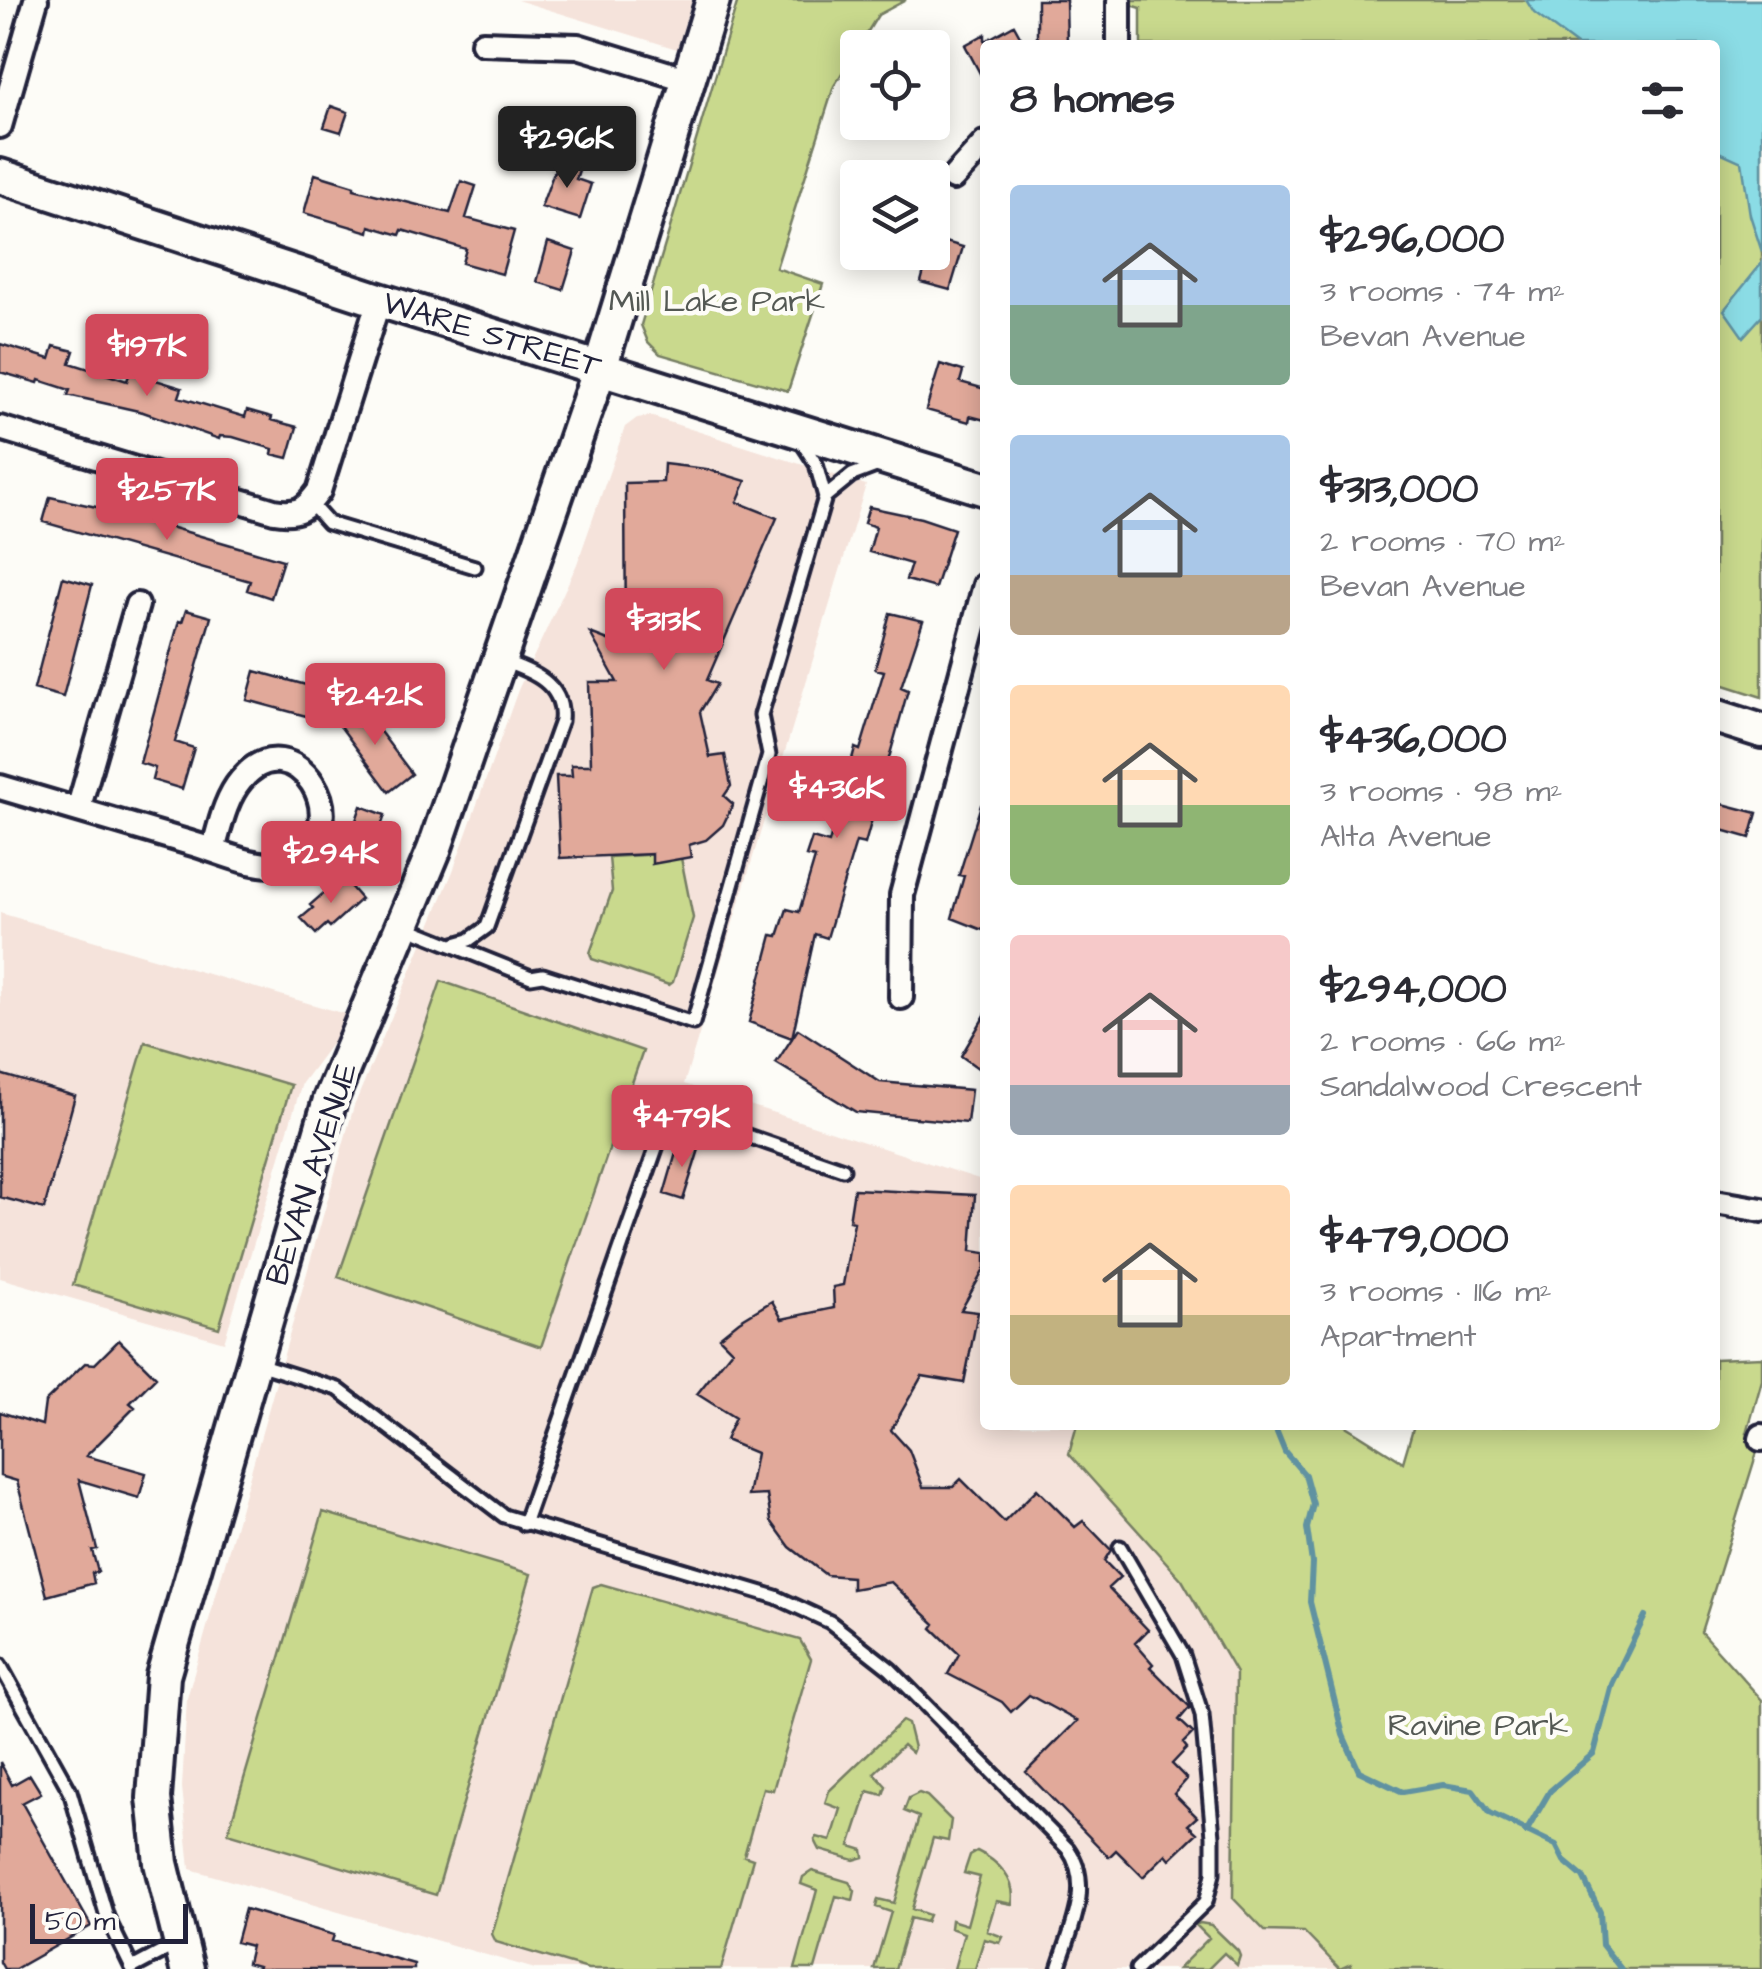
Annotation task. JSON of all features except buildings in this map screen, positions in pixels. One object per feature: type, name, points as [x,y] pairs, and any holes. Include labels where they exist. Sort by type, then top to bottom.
[{"type":"street","points":[[0,126],[36,0]]},
{"type":"street","name":"BEVAN AVENUE","points":[[183,1956],[160,1863],[154,1798],[160,1694],[330,1100],[434,850],[600,368],[713,0]]},
{"type":"street","points":[[1119,1],[1119,40]]},
{"type":"street","points":[[483,43],[578,46],[689,80]]},
{"type":"street","points":[[953,178],[980,148]]},
{"type":"street","name":"WARE STREET","points":[[0,176],[379,300],[980,487]]},
{"type":"street","points":[[0,428],[274,511],[302,511],[320,491],[379,300]]},
{"type":"street","points":[[901,996],[902,895],[980,604]]},
{"type":"street","points":[[78,810],[137,605]]},
{"type":"street","points":[[1720,718],[1762,731]]},
{"type":"street","points":[[0,787],[213,850],[270,864],[298,856],[317,832],[322,812],[321,797],[314,783],[290,764],[274,761],[258,765],[234,790],[213,850]]},
{"type":"street","points":[[1720,1203],[1762,1210]]},
{"type":"lane","points":[[404,926],[531,977],[544,976],[693,1023],[769,755],[760,716],[825,497],[816,464],[794,430]]},
{"type":"lane","points":[[825,497],[852,475],[892,460]]},
{"type":"lane","points":[[310,503],[328,523],[475,567]]},
{"type":"lane","points":[[454,944],[469,940],[487,927],[561,721],[557,693],[530,671],[500,660]]},
{"type":"lane","points":[[524,1524],[668,1114],[843,1168]]},
{"type":"lane","points":[[253,1363],[338,1389],[504,1516],[776,1597],[830,1622],[864,1647],[1019,1799],[1077,1862],[1082,1881],[1080,1898],[1058,1969]]},
{"type":"lane","points":[[1120,1547],[1183,1655],[1198,1700],[1212,1836],[1213,1874],[1206,1902],[1137,1969]]},
{"type":"lane","points":[[0,1665],[70,1792],[107,1918],[132,1968],[183,1956]]},
{"type":"shaded area","points":[[517,0],[692,0],[677,49]]},
{"type":"shaded area","points":[[650,416],[866,485],[684,1084],[980,1179],[980,1430],[1076,1430],[1069,1454],[1182,1580],[1236,1673],[1233,1898],[1265,1931],[1304,1932],[1340,1969],[535,1969],[190,1869],[182,1787],[187,1698],[354,1106],[453,871],[518,690],[577,564],[625,427],[637,418]]},
{"type":"shaded area","points":[[0,913],[352,1016],[302,1083],[224,1342],[0,1278]]},
{"type":"green space","name":"Mill Lake Park","points":[[738,0],[906,0],[878,15],[869,30],[840,30],[840,76],[776,268],[823,284],[788,391],[660,354],[648,342],[641,325]]},
{"type":"green space","points":[[1115,0],[1762,0],[1762,697],[1720,684],[1720,40],[1141,40],[1141,8]]},
{"type":"green space","points":[[680,853],[693,918],[673,982],[669,985],[592,959],[590,953],[612,891],[609,857]]},
{"type":"green space","points":[[441,981],[643,1051],[541,1347],[338,1277]]},
{"type":"green space","points":[[145,1042],[291,1085],[219,1328],[73,1285]]},
{"type":"green space","name":"Ravine Park","points":[[1762,1357],[1762,1380],[1747,1433],[1761,1439],[1701,1632],[1762,1700],[1762,1969],[1351,1969],[1351,1964],[1340,1969],[1304,1932],[1265,1931],[1233,1898],[1236,1673],[1182,1580],[1069,1454],[1076,1430],[1352,1430],[1403,1462],[1413,1430],[1720,1430],[1720,1359]]},
{"type":"green space","points":[[323,1512],[531,1574],[436,1895],[228,1833]]},
{"type":"green space","points":[[601,1584],[800,1640],[811,1659],[773,1790],[763,1788],[744,1856],[753,1859],[721,1969],[588,1969],[496,1942],[492,1934],[593,1587]]},
{"type":"green space","points":[[902,1721],[908,1724],[914,1748],[912,1753],[903,1745],[874,1773],[886,1786],[883,1795],[868,1791],[850,1846],[863,1850],[864,1857],[854,1860],[820,1850],[815,1840],[817,1837],[831,1841],[841,1809],[825,1803],[829,1791]]},
{"type":"green space","points":[[919,1793],[951,1820],[948,1841],[933,1838],[912,1909],[929,1915],[926,1922],[910,1918],[895,1969],[874,1969],[891,1912],[876,1907],[878,1899],[894,1903],[919,1817],[904,1811],[909,1798]]},
{"type":"green space","points":[[977,1851],[992,1860],[1009,1879],[1012,1904],[996,1901],[987,1931],[1003,1937],[1000,1943],[984,1939],[975,1969],[954,1969],[964,1933],[950,1928],[951,1920],[967,1925],[980,1877],[964,1873],[970,1855]]},
{"type":"green space","points":[[812,1871],[849,1882],[855,1891],[853,1900],[836,1896],[815,1969],[795,1969],[817,1890],[801,1884]]},
{"type":"green space","points":[[1196,1925],[1211,1925],[1238,1951],[1237,1965],[1224,1953],[1208,1969],[1178,1969],[1209,1938]]},
{"type":"water","points":[[1526,0],[1762,0],[1762,252],[1750,215],[1742,162],[1720,152],[1720,40],[1570,40],[1534,13]]},
{"type":"water","points":[[1762,263],[1762,316],[1743,337],[1724,310]]},
{"type":"waterway","points":[[1276,1430],[1285,1452],[1305,1475],[1313,1504],[1307,1528],[1312,1563],[1310,1602],[1343,1735],[1359,1771],[1403,1792],[1443,1785],[1473,1790],[1490,1813],[1556,1845],[1564,1861],[1583,1877],[1600,1912],[1602,1945],[1621,1969]]},
{"type":"waterway","points":[[1526,1832],[1550,1791],[1594,1753],[1612,1684],[1645,1616]]}]
